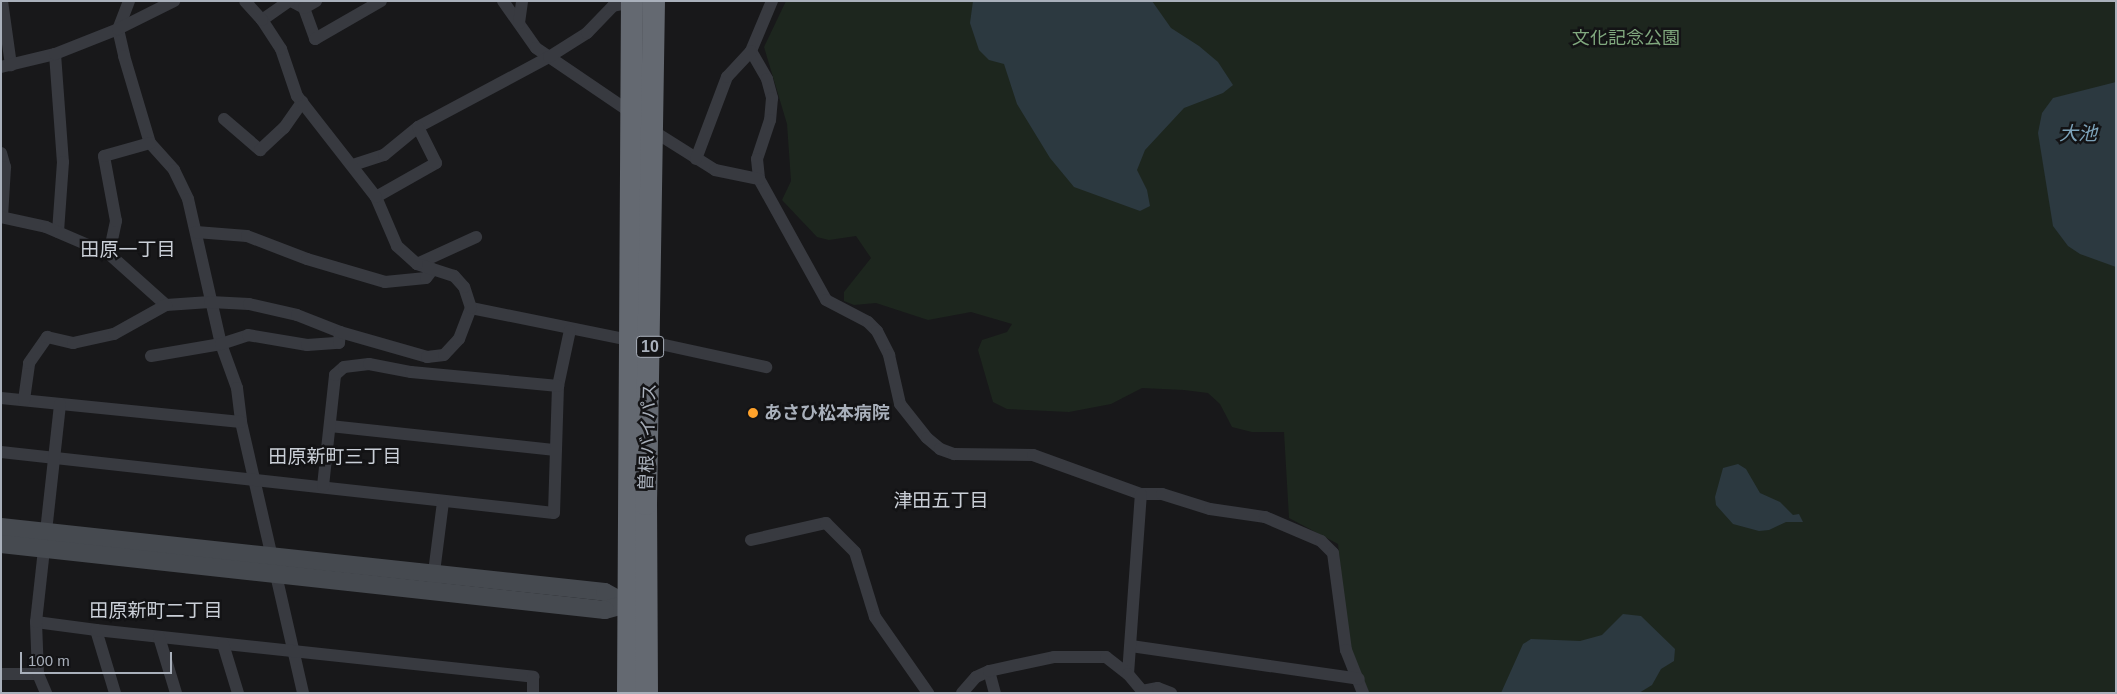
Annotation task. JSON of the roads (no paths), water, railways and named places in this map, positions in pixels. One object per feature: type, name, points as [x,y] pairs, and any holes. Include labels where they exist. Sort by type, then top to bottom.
[{"type":"highway","name":"曽根バイパス","points":[[628,693],[637,638],[640,341],[632,113],[632,1]]},
{"type":"highway","name":"曽根バイパス","points":[[640,341],[653,132],[654,1]]},
{"type":"highway","points":[[637,568],[638,592],[627,604],[642,620],[637,638]]},
{"type":"highway","name":"曽根バイパス","points":[[637,638],[647,693]]},
{"type":"street","points":[[2,1],[6,66],[55,54],[118,29],[174,1]]},
{"type":"street","points":[[129,1],[118,29],[150,143],[174,170],[188,199],[210,302],[221,344],[237,388],[241,422],[302,693]]},
{"type":"street","points":[[24,400],[29,364],[47,337],[73,344],[114,334],[166,305],[210,302],[249,304],[278,311],[340,332],[427,357],[444,355],[459,339],[471,308],[464,287],[454,276],[417,264],[391,237],[376,197],[353,165],[302,102],[281,49],[262,20],[245,1]]},
{"type":"street","points":[[262,20],[290,1],[304,8],[315,39],[381,1]]},
{"type":"street","points":[[304,8],[316,1]]},
{"type":"street","points":[[503,1],[536,48],[632,113],[653,132],[715,170],[759,179]]},
{"type":"street","points":[[519,23],[522,1]]},
{"type":"street","points":[[353,165],[384,155],[418,127],[549,57],[587,33],[613,6],[632,1]]},
{"type":"street","points":[[696,159],[727,77],[751,51],[772,1]]},
{"type":"street","points":[[751,51],[767,79],[772,98],[770,120],[757,159],[759,179],[826,300],[868,322],[877,331],[889,356],[900,404],[926,438],[940,449],[990,456],[1033,455],[1140,494],[1162,494],[1210,509],[1265,517],[1327,546],[1333,553],[1346,650],[1359,679],[1362,693]]},
{"type":"street","points":[[55,54],[63,162],[58,232]]},
{"type":"street","points":[[224,119],[260,150],[284,128],[302,102]]},
{"type":"street","points":[[376,197],[436,163],[418,127]]},
{"type":"street","points":[[110,254],[116,221],[104,156],[150,143]]},
{"type":"street","points":[[1,152],[5,168],[2,217],[58,232],[110,254],[166,305]]},
{"type":"street","points":[[196,232],[247,236],[307,259],[385,282],[426,278],[433,269]]},
{"type":"street","points":[[417,264],[476,237]]},
{"type":"street","points":[[471,308],[570,330],[640,341],[766,366]]},
{"type":"street","points":[[1,452],[53,459],[323,486],[443,502],[554,513],[558,386],[570,330]]},
{"type":"street","points":[[151,356],[221,344],[248,335],[307,345],[339,343],[340,332]]},
{"type":"street","points":[[323,486],[335,375],[344,367],[369,364],[411,372],[558,386]]},
{"type":"street","points":[[1,398],[241,422]]},
{"type":"street","points":[[46,693],[38,674],[36,622],[60,404]]},
{"type":"street","points":[[330,426],[556,450]]},
{"type":"street","points":[[1128,674],[1140,494]]},
{"type":"street","points":[[433,582],[443,502]]},
{"type":"street","points":[[750,540],[826,523],[855,552],[875,617],[928,693]]},
{"type":"street","points":[[1,527],[44,540],[274,566],[433,582],[605,592],[627,604]]},
{"type":"street","points":[[1,544],[44,540]]},
{"type":"street","points":[[605,592],[617,585],[637,568]]},
{"type":"street","points":[[433,582],[604,610],[620,620],[637,638]]},
{"type":"street","points":[[604,610],[627,604]]},
{"type":"street","points":[[36,622],[293,652],[533,677],[533,693]]},
{"type":"street","points":[[96,630],[115,693]]},
{"type":"street","points":[[159,637],[176,693]]},
{"type":"street","points":[[223,644],[238,693]]},
{"type":"street","points":[[1131,646],[1359,679]]},
{"type":"street","points":[[962,693],[976,677],[989,671],[1054,657],[1106,657],[1128,674],[1143,692],[1158,688],[1171,693]]},
{"type":"street","points":[[989,671],[995,693]]},
{"type":"street","points":[[1,674],[38,674]]},
{"type":"water","points":[[973,1],[1152,1],[1171,28],[1199,46],[1218,62],[1233,85],[1223,93],[1184,108],[1145,150],[1137,170],[1147,190],[1150,206],[1140,211],[1074,187],[1050,158],[1017,104],[1004,64],[989,60],[979,50],[970,23]]},
{"type":"water","name":"大池","points":[[2116,82],[2116,267],[2080,254],[2068,246],[2053,226],[2038,133],[2042,113],[2053,98]]},
{"type":"water","points":[[1738,464],[1746,469],[1760,493],[1780,502],[1793,515],[1799,514],[1803,522],[1786,522],[1769,530],[1759,531],[1733,524],[1716,505],[1715,497],[1723,468]]},
{"type":"water","points":[[1623,614],[1641,616],[1675,649],[1674,661],[1661,669],[1652,685],[1639,693],[1501,693],[1523,644],[1531,639],[1580,641],[1602,635]]},
{"type":"place","name":"あさひ松本病院","points":[[753,413]]},
{"type":"district","name":"田原一丁目","points":[[128,250]]},
{"type":"district","name":"田原新町三丁目","points":[[335,457]]},
{"type":"district","name":"津田五丁目","points":[[941,501]]},
{"type":"district","name":"田原新町二丁目","points":[[156,611]]},
{"type":"park label","name":"文化記念公園","points":[[1626,38]]}]
